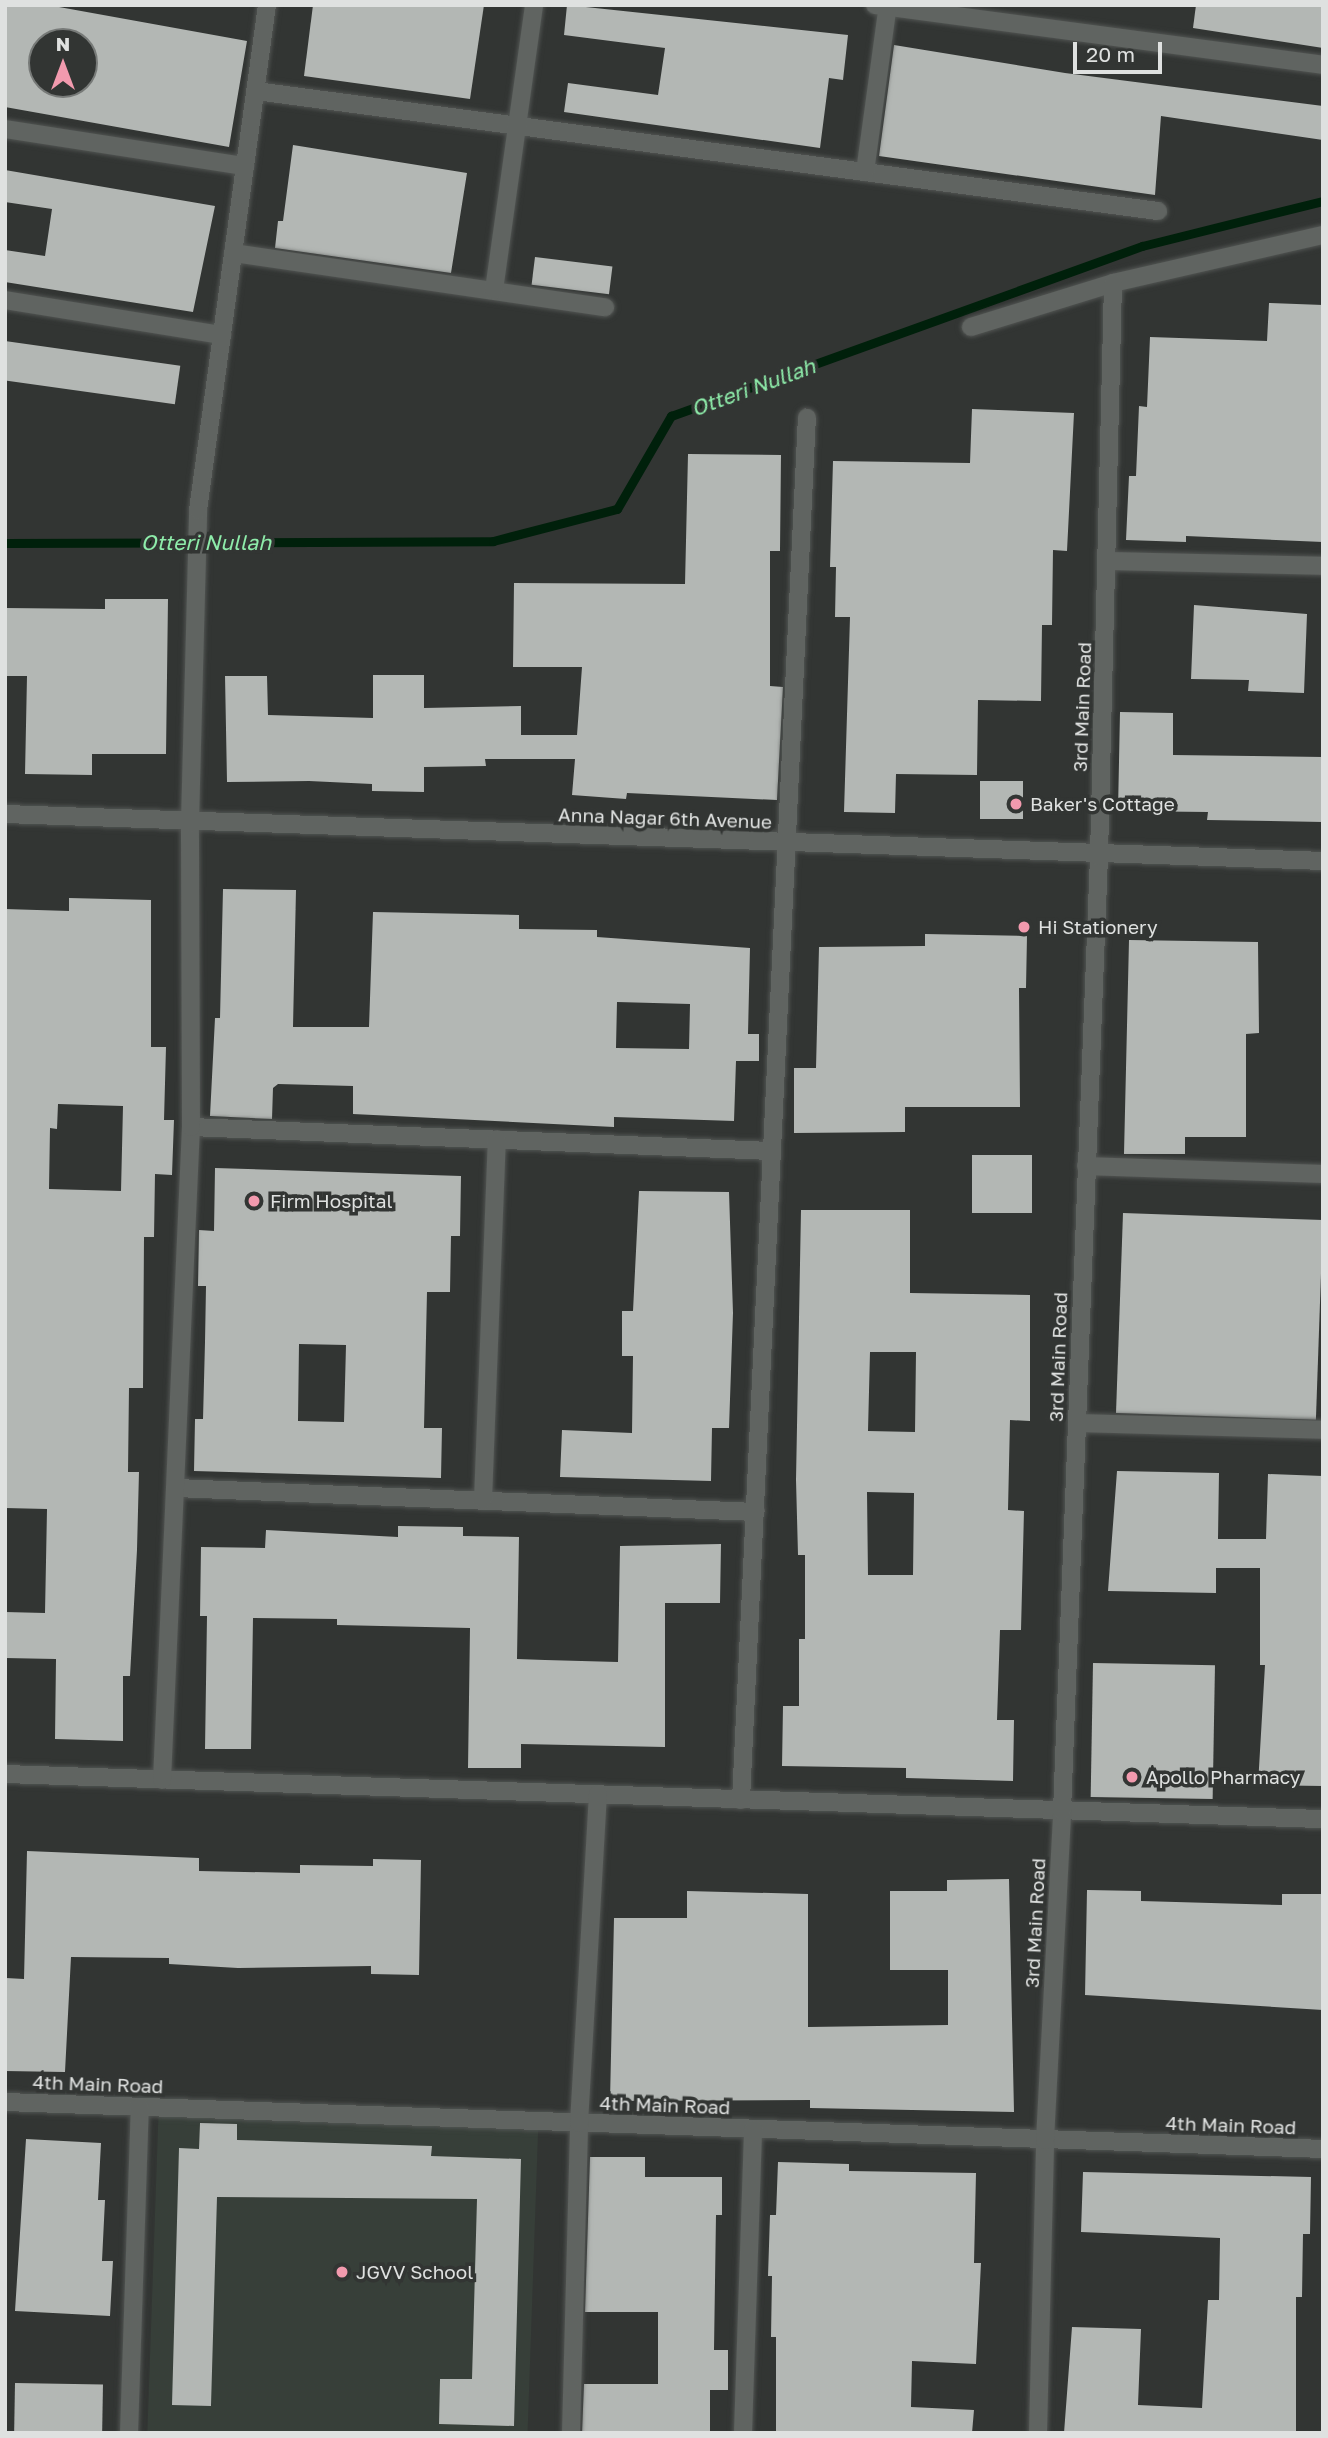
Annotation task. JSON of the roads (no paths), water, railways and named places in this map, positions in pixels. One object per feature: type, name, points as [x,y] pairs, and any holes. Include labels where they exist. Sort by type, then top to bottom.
[{"type":"street","points":[[162,1780],[191,1126],[190,822],[198,510],[267,5]]},
{"type":"street","points":[[494,290],[534,5]]},
{"type":"street","points":[[865,172],[884,6],[1323,65]]},
{"type":"street","points":[[256,91],[1158,211]]},
{"type":"street","points":[[5,129],[245,166]]},
{"type":"street","points":[[971,327],[1113,283],[1323,235]]},
{"type":"street","points":[[233,253],[605,307]]},
{"type":"street","name":"3rd Main Road","points":[[1038,2433],[1045,2140],[1062,1811],[1099,856],[1113,283]]},
{"type":"street","points":[[5,300],[222,335]]},
{"type":"street","points":[[741,1800],[807,418]]},
{"type":"street","points":[[1107,561],[1323,566]]},
{"type":"street","name":"Anna Nagar 6th Avenue","points":[[5,814],[1099,856],[1323,861]]},
{"type":"street","points":[[191,1126],[772,1151]]},
{"type":"street","points":[[483,1500],[497,1139]]},
{"type":"street","points":[[1086,1166],[1323,1174]]},
{"type":"street","points":[[1077,1423],[1323,1430]]},
{"type":"street","points":[[176,1488],[756,1512]]},
{"type":"street","points":[[5,1774],[1323,1819]]},
{"type":"street","points":[[572,2433],[579,2123],[598,1795]]},
{"type":"street","name":"4th Main Road","points":[[5,2102],[1323,2149]]},
{"type":"street","points":[[129,2433],[140,2107]]},
{"type":"street","points":[[743,2433],[753,2129]]},
{"type":"waterway","name":"Otteri Nullah","points":[[5,543],[493,541],[617,509],[671,416],[1142,246],[1323,201]]},
{"type":"place","name":"Baker's Cottage","points":[[1016,804]]},
{"type":"place","name":"Hi Stationery","points":[[1024,927]]},
{"type":"place","name":"Firm Hospital","points":[[254,1201]]},
{"type":"place","name":"Apollo Pharmacy","points":[[1132,1777]]},
{"type":"place","name":"JGVV School","points":[[342,2272]]}]
